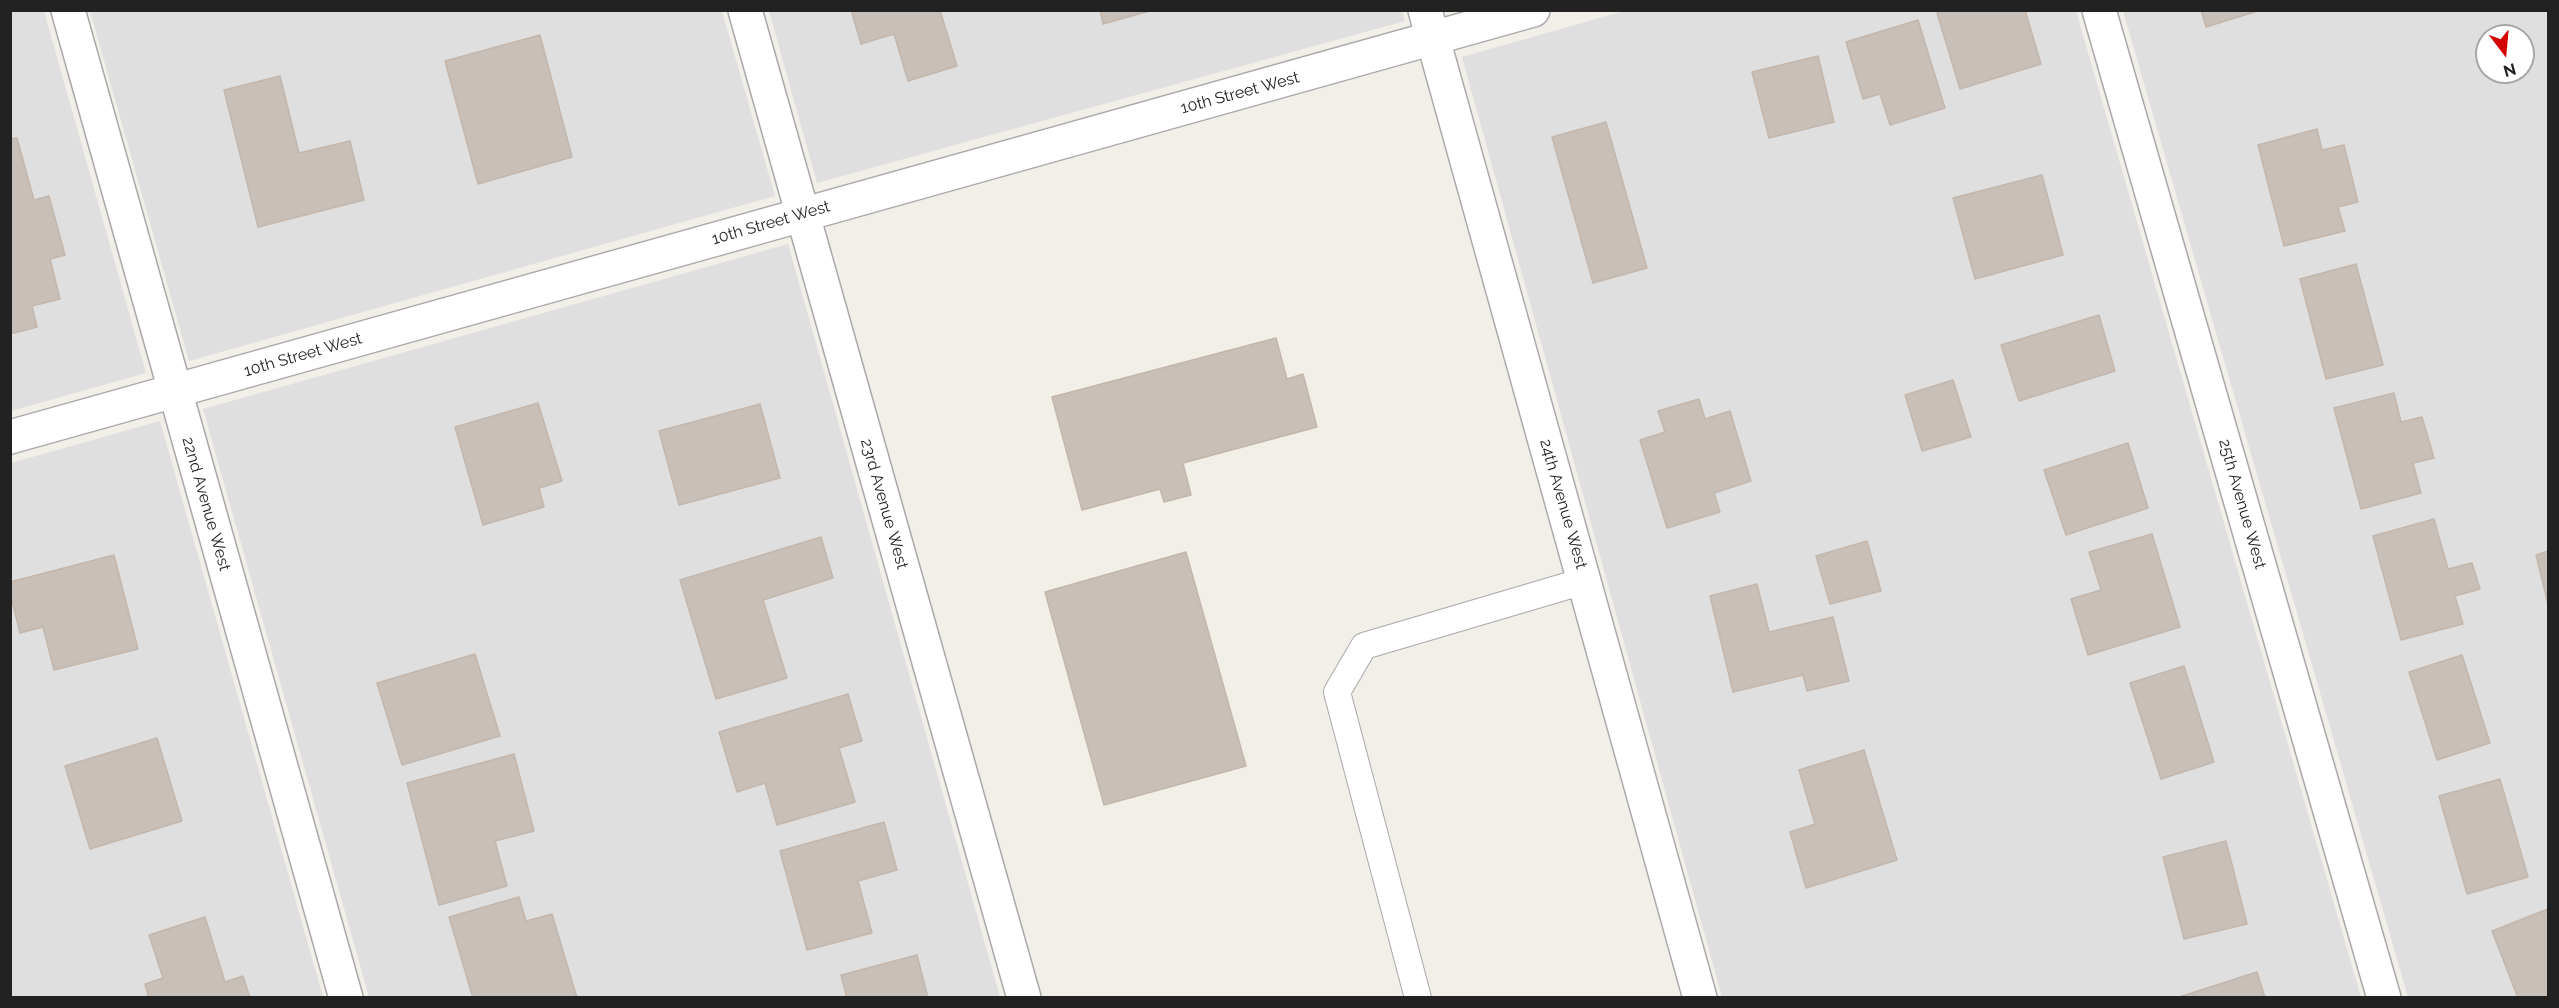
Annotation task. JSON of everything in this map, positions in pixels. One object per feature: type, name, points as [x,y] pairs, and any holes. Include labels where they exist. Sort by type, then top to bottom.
[{"type":"street","name":"22nd Avenue West","points":[[68,10],[345,998]]},
{"type":"street","name":"23rd Avenue West","points":[[745,10],[1024,998]]},
{"type":"street","name":"10th Street West","points":[[10,437],[802,214],[1429,25],[1533,10]]},
{"type":"street","name":"25th Avenue West","points":[[2099,10],[2384,998]]},
{"type":"street","name":"24th Avenue West","points":[[1429,25],[1700,998]]},
{"type":"lane","points":[[1418,998],[1336,692],[1364,646],[1584,581]]},
{"type":"shaded area","points":[[1402,10],[1405,21],[817,183],[769,11]]},
{"type":"shaded area","points":[[11,11],[44,11],[146,373],[11,411]]},
{"type":"shaded area","points":[[90,11],[722,11],[775,196],[189,361]]},
{"type":"shaded area","points":[[1624,11],[2076,11],[2361,997],[1722,997],[1462,57]]},
{"type":"shaded area","points":[[2123,11],[2548,11],[2548,997],[2408,997]]},
{"type":"shaded area","points":[[788,244],[1000,997],[369,997],[203,409]]},
{"type":"shaded area","points":[[160,421],[323,997],[11,998],[11,463]]},
{"type":"building","points":[[851,10],[940,10],[957,66],[908,81],[894,34],[861,44]]},
{"type":"building","points":[[1100,10],[1153,10],[1103,24]]},
{"type":"building","points":[[1944,10],[2025,10],[2041,64],[1960,89],[1937,13]]},
{"type":"building","points":[[2201,10],[2261,10],[2206,27]]},
{"type":"building","points":[[1918,20],[1945,108],[1890,125],[1880,94],[1863,99],[1846,42]]},
{"type":"building","points":[[540,35],[572,157],[478,184],[445,61]]},
{"type":"building","points":[[1818,56],[1834,122],[1769,138],[1752,72]]},
{"type":"building","points":[[280,76],[299,153],[350,141],[364,200],[258,227],[224,90]]},
{"type":"building","points":[[1606,122],[1647,268],[1593,283],[1552,137]]},
{"type":"building","points":[[2317,129],[2322,150],[2344,145],[2358,202],[2338,207],[2345,231],[2284,246],[2258,145]]},
{"type":"building","points":[[17,138],[34,200],[49,196],[65,255],[50,259],[60,299],[32,306],[37,327],[10,334],[10,139]]},
{"type":"building","points":[[2042,175],[2063,255],[1975,279],[1953,198]]},
{"type":"building","points":[[2356,264],[2383,365],[2326,379],[2300,279]]},
{"type":"building","points":[[2099,315],[2115,371],[2019,401],[2001,345]]},
{"type":"building","points":[[1276,338],[1287,379],[1303,374],[1317,427],[1183,463],[1191,495],[1164,502],[1160,489],[1082,510],[1052,397]]},
{"type":"building","points":[[1953,380],[1971,437],[1922,451],[1905,395]]},
{"type":"building","points":[[2394,393],[2401,422],[2422,417],[2434,458],[2413,463],[2421,493],[2361,509],[2334,408]]},
{"type":"building","points":[[1699,399],[1705,419],[1730,411],[1751,481],[1714,493],[1720,512],[1667,528],[1640,440],[1665,432],[1658,411]]},
{"type":"building","points":[[538,403],[562,481],[539,488],[544,507],[483,525],[455,427]]},
{"type":"building","points":[[760,404],[780,478],[679,505],[659,431]]},
{"type":"building","points":[[2128,443],[2148,508],[2066,535],[2044,470]]},
{"type":"building","points":[[2434,519],[2448,569],[2472,563],[2480,589],[2455,596],[2463,624],[2401,640],[2373,536]]},
{"type":"building","points":[[2152,534],[2180,627],[2088,655],[2071,599],[2101,590],[2089,552]]},
{"type":"building","points":[[821,537],[833,578],[763,600],[787,678],[716,699],[680,580]]},
{"type":"building","points":[[1867,541],[1881,591],[1830,604],[1816,556]]},
{"type":"building","points":[[2548,551],[2548,604],[2536,555]]},
{"type":"building","points":[[1186,552],[1246,766],[1104,805],[1045,592]]},
{"type":"building","points":[[114,555],[138,649],[54,670],[43,627],[20,633],[10,593],[10,582]]},
{"type":"building","points":[[1757,584],[1769,632],[1833,617],[1849,681],[1807,691],[1803,675],[1733,692],[1710,596]]},
{"type":"building","points":[[475,654],[500,736],[402,765],[377,683]]},
{"type":"building","points":[[2462,655],[2490,743],[2437,760],[2409,672]]},
{"type":"building","points":[[2184,666],[2214,762],[2161,779],[2130,683]]},
{"type":"building","points":[[848,694],[862,741],[839,748],[855,802],[777,825],[765,783],[737,792],[719,732]]},
{"type":"building","points":[[157,738],[182,821],[90,849],[65,766]]},
{"type":"building","points":[[1864,750],[1897,860],[1806,888],[1790,832],[1815,824],[1799,770]]},
{"type":"building","points":[[514,754],[534,831],[495,841],[507,886],[439,905],[407,783]]},
{"type":"building","points":[[2500,779],[2528,877],[2467,894],[2439,796]]},
{"type":"building","points":[[884,822],[897,870],[858,881],[872,933],[807,950],[780,851]]},
{"type":"building","points":[[2226,841],[2247,924],[2184,939],[2163,857]]},
{"type":"building","points":[[519,897],[526,921],[552,914],[577,998],[473,998],[449,917]]},
{"type":"building","points":[[2548,909],[2548,995],[2542,998],[2518,998],[2492,931]]},
{"type":"building","points":[[205,917],[225,982],[243,976],[250,998],[149,998],[145,984],[163,978],[149,935]]},
{"type":"building","points":[[917,955],[928,998],[847,998],[841,975]]},
{"type":"building","points":[[2257,972],[2265,998],[2176,998]]}]
